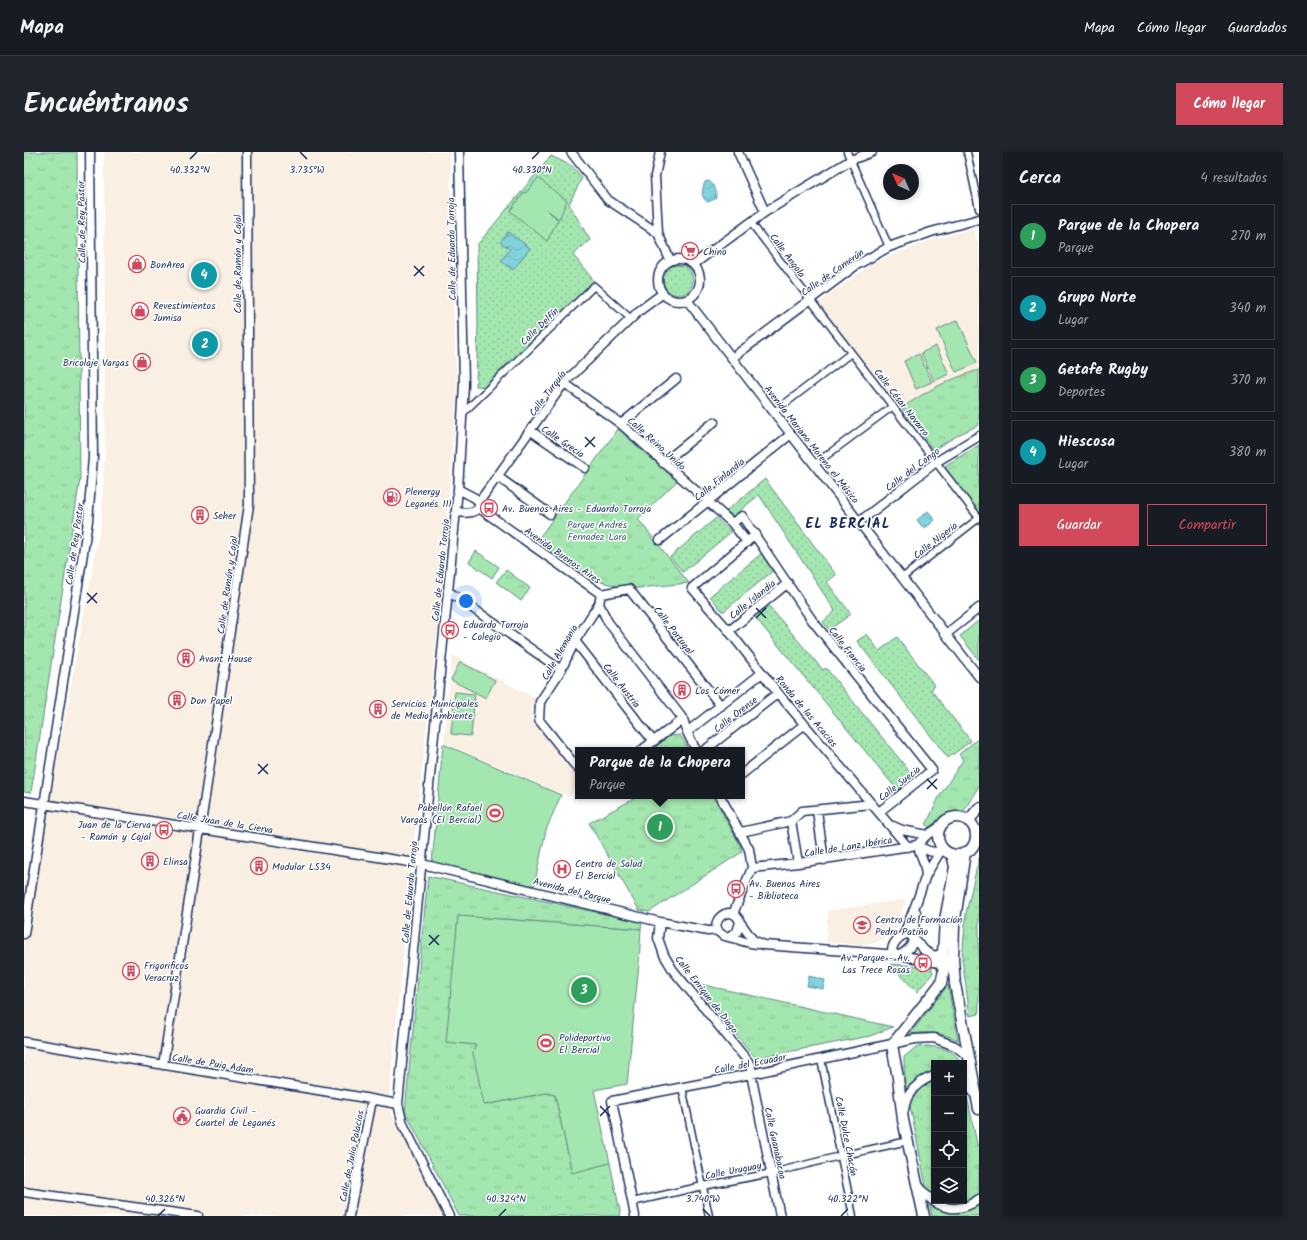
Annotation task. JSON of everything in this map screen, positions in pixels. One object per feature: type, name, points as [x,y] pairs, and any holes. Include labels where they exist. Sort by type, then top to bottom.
[{"type":"street","name":"Calle de Rey Pastor","points":[[24,934],[88,521],[93,456],[90,152]]},
{"type":"street","name":"Calle de Ramón y Cajal","points":[[163,1065],[249,505],[247,152]]},
{"type":"street","name":"Calle de Eduardo Torroja","points":[[450,1216],[403,1124],[398,1104],[458,489],[464,384],[459,152]]},
{"type":"street","points":[[571,152],[608,200],[658,233]]},
{"type":"street","points":[[660,152],[655,176],[658,233],[670,260]]},
{"type":"street","points":[[738,152],[765,212]]},
{"type":"street","points":[[847,152],[889,247]]},
{"type":"street","points":[[694,264],[765,212],[851,160],[872,152]]},
{"type":"street","points":[[966,152],[979,209]]},
{"type":"street","name":"Calle de Camerún","points":[[732,358],[854,266],[889,247],[931,232],[979,219]]},
{"type":"street","name":"Calle Angola","points":[[751,223],[809,300]]},
{"type":"street","points":[[678,258],[688,260],[694,264],[700,275],[701,283],[698,290],[688,300],[674,301],[662,294],[659,288],[658,280],[659,273],[663,266],[670,260],[678,258]]},
{"type":"street","name":"Calle Delfín","points":[[462,414],[594,286],[631,319]]},
{"type":"street","name":"Calle Turquía","points":[[479,505],[564,383],[639,311],[662,294]]},
{"type":"street","name":"Avenida Mariano Moreno el Músico","points":[[688,300],[979,677]]},
{"type":"street","name":"Calle César Navarro","points":[[809,300],[979,518]]},
{"type":"street","points":[[774,412],[851,353]]},
{"type":"street","points":[[621,424],[676,379]]},
{"type":"street","name":"Calle Reino Unido","points":[[564,383],[621,424],[732,523],[747,542]]},
{"type":"street","points":[[815,464],[892,406]]},
{"type":"street","points":[[664,463],[714,422]]},
{"type":"street","name":"Calle Grecia","points":[[531,431],[585,468]]},
{"type":"street","name":"Calle Finlandia","points":[[660,540],[791,434]]},
{"type":"street","name":"Calle del Congo","points":[[859,522],[936,462],[979,436]]},
{"type":"street","points":[[498,477],[550,514]]},
{"type":"street","name":"Avenida Buenos Aires","points":[[458,489],[601,594],[599,604]]},
{"type":"street","points":[[456,512],[471,513],[476,511],[479,505]]},
{"type":"street","name":"Calle Francia","points":[[732,523],[742,516],[756,534],[812,620],[932,770]]},
{"type":"street","name":"Calle Nigeria","points":[[902,578],[979,518]]},
{"type":"street","points":[[747,542],[756,534]]},
{"type":"street","name":"Ronda de las Acacias","points":[[747,542],[692,588],[729,631],[778,693],[908,847]]},
{"type":"street","name":"Calle Islandia","points":[[729,631],[788,583]]},
{"type":"street","name":"Calle Portugal","points":[[601,594],[629,589],[721,706]]},
{"type":"street","points":[[448,591],[561,670]]},
{"type":"street","points":[[599,604],[608,622],[683,719],[687,732],[694,747]]},
{"type":"street","name":"Calle Alemania","points":[[575,765],[540,720],[540,702],[561,670],[575,641],[599,604]]},
{"type":"street","points":[[946,634],[979,608]]},
{"type":"street","name":"Calle Austria","points":[[575,641],[653,741]]},
{"type":"street","points":[[687,732],[762,673]]},
{"type":"street","name":"Calle Orense","points":[[709,747],[778,693]]},
{"type":"street","points":[[646,747],[683,719]]},
{"type":"street","points":[[745,772],[805,724]]},
{"type":"street","name":"Calle Suecia","points":[[879,812],[932,770]]},
{"type":"street","points":[[722,799],[750,849],[752,868],[734,914]]},
{"type":"street","name":"Calle Juan de la Cierva","points":[[24,801],[422,864]]},
{"type":"street","points":[[741,832],[791,821],[802,811],[817,811],[872,804]]},
{"type":"street","points":[[968,821],[979,808]]},
{"type":"street","points":[[817,811],[824,860]]},
{"type":"street","points":[[960,817],[968,821],[974,828],[977,829],[976,837],[972,846],[965,852],[956,854],[946,852],[928,852],[918,845],[927,835],[951,818],[960,817]]},
{"type":"street","points":[[791,821],[798,863]]},
{"type":"street","points":[[889,824],[902,830],[927,835]]},
{"type":"street","points":[[924,1216],[903,1120],[892,1044],[941,983],[944,970],[943,953],[945,920],[955,867],[938,839],[941,826]]},
{"type":"street","points":[[918,845],[926,875]]},
{"type":"street","name":"Calle de Lanz Ibérica","points":[[752,868],[824,860],[918,845]]},
{"type":"street","points":[[869,953],[886,950],[904,934],[926,875],[946,852]]},
{"type":"street","points":[[965,852],[954,926],[952,959],[954,984],[979,1109]]},
{"type":"street","name":"Avenida del Parque","points":[[422,864],[660,922],[708,931],[718,930]]},
{"type":"street","points":[[897,955],[911,947],[914,938],[917,901]]},
{"type":"street","points":[[764,945],[753,940],[734,914],[726,913],[720,916],[717,923],[718,930],[722,935],[754,944],[764,945],[897,955],[939,963],[944,970]]},
{"type":"street","name":"Calle Enrique de Diago","points":[[660,922],[658,938],[664,955],[673,970],[751,1065],[751,1074]]},
{"type":"street","points":[[729,936],[738,932],[740,922]]},
{"type":"street","points":[[904,934],[909,934],[914,938],[925,952],[935,956],[943,953]]},
{"type":"street","points":[[893,945],[892,950],[897,955]]},
{"type":"street","name":"Calle del Ecuador","points":[[632,1202],[612,1101],[751,1074],[915,1039],[934,1038],[955,1046],[968,1056]]},
{"type":"street","name":"Calle de Puig Adam","points":[[24,1042],[398,1104]]},
{"type":"street","name":"Calle Dulce Chacón","points":[[821,1059],[853,1216]]},
{"type":"street","name":"Calle Guanabacoa","points":[[751,1074],[780,1216]]},
{"type":"street","points":[[903,1120],[904,1106],[910,1093],[920,1082],[931,1077]]},
{"type":"street","points":[[967,1085],[977,1093]]},
{"type":"street","points":[[682,1087],[709,1216]]},
{"type":"street","name":"Calle de Julio Palacios","points":[[349,1216],[372,1100]]},
{"type":"street","name":"Calle Uruguay","points":[[632,1202],[703,1186],[772,1173],[840,1156],[908,1142]]},
{"type":"street","points":[[918,1185],[930,1201],[947,1209],[965,1208],[979,1199]]},
{"type":"street","points":[[24,1192],[198,1216]]},
{"type":"street","points":[[632,1202],[635,1216]]},
{"type":"shaded area","points":[[104,152],[450,152],[453,305],[457,389],[438,624],[413,851],[388,1106],[444,1216],[24,1216],[24,880],[35,880],[101,523],[105,451]]},
{"type":"shaded area","points":[[974,228],[979,250],[979,370],[952,380],[922,394],[902,408],[818,303],[873,263],[929,241]]},
{"type":"shaded area","points":[[452,655],[535,698],[531,720],[575,774],[575,787],[570,797],[444,743]]},
{"type":"shaded area","name":"Centro de Formación Pedro Patiño","points":[[906,899],[895,930],[885,939],[871,944],[857,945],[826,942],[828,911]]},
{"type":"green space","points":[[24,152],[77,152],[80,479],[31,793],[24,792]]},
{"type":"green space","points":[[551,156],[572,166],[582,178],[569,204],[590,240],[573,255],[595,282],[486,387],[476,386],[478,324],[477,245]]},
{"type":"green space","points":[[538,178],[567,201],[559,219],[546,209],[558,220],[547,241],[510,211],[524,192],[526,193]]},
{"type":"green space","points":[[678,265],[689,269],[693,280],[689,291],[678,295],[667,291],[663,280],[667,269]]},
{"type":"green space","points":[[958,320],[977,363],[956,372],[937,330]]},
{"type":"green space","points":[[936,346],[949,374],[934,381],[921,353]]},
{"type":"green space","points":[[919,354],[932,382],[916,389],[904,361]]},
{"type":"green space","points":[[979,370],[979,425],[933,450],[902,408],[939,386]]},
{"type":"green space","name":"Parque Andrés Fernadez Lara","points":[[618,429],[677,481],[638,519],[689,583],[629,589],[597,581],[536,542]]},
{"type":"green space","points":[[979,445],[979,513],[943,467]]},
{"type":"green space","points":[[765,479],[836,575],[827,582],[851,614],[829,630],[823,622],[835,611],[759,495],[733,516],[726,511]]},
{"type":"green space","points":[[716,518],[731,532],[683,572],[670,557]]},
{"type":"green space","points":[[476,551],[499,567],[492,578],[469,562]]},
{"type":"green space","points":[[762,553],[773,571],[723,612],[710,596]]},
{"type":"green space","points":[[506,570],[530,588],[521,601],[496,582]]},
{"type":"green space","points":[[768,605],[823,670],[826,668],[914,777],[898,791],[754,616]]},
{"type":"green space","points":[[979,620],[979,660],[960,636]]},
{"type":"green space","points":[[867,634],[879,651],[897,637],[935,686],[931,690],[971,741],[948,758],[857,641]]},
{"type":"green space","points":[[460,662],[495,680],[486,698],[451,680]]},
{"type":"green space","points":[[455,692],[475,694],[471,736],[451,734]]},
{"type":"green space","points":[[680,735],[687,747],[656,747],[670,736]]},
{"type":"green space","points":[[979,738],[979,786],[964,811],[953,811],[948,813],[929,828],[926,825],[939,797],[963,760],[959,754]]},
{"type":"green space","name":"Pabellón Rafael Vargas (El Bercial)","points":[[443,744],[561,795],[546,830],[534,886],[432,863]]},
{"type":"green space","points":[[633,799],[715,799],[740,845],[742,852],[649,912],[639,910],[589,823]]},
{"type":"green space","points":[[979,858],[979,1014],[970,1016],[962,959],[966,913]]},
{"type":"green space","points":[[428,876],[642,922],[641,929],[458,916],[447,1042],[477,1045],[485,1105],[546,1093],[555,1095],[572,1172],[610,1163],[621,1216],[459,1216],[405,1111]]},
{"type":"green space","name":"Polideportivo El Bercial","points":[[458,916],[641,929],[627,1084],[594,1090],[610,1163],[572,1173],[555,1095],[546,1093],[484,1105],[473,1053],[476,1045],[446,1042]]},
{"type":"green space","points":[[890,964],[931,967],[933,973],[917,992]]},
{"type":"green space","points":[[691,982],[893,1027],[870,1036],[756,1058]]},
{"type":"green space","points":[[948,985],[958,1040],[935,1033],[910,1034]]},
{"type":"green space","points":[[927,1046],[942,1048],[951,1052],[958,1060],[931,1060],[931,1204],[967,1204],[967,1096],[979,1153],[979,1216],[932,1216],[906,1086],[904,1068],[904,1057],[916,1047]]},
{"type":"water","points":[[708,181],[714,186],[716,197],[708,202],[705,200],[702,193],[705,182]]},
{"type":"water","points":[[508,232],[530,248],[513,270],[501,261],[510,249],[500,242]]},
{"type":"water","points":[[928,511],[935,520],[924,529],[917,520]]},
{"type":"water","points":[[809,976],[825,980],[823,989],[807,986]]},
{"type":"place","name":"Chino","points":[[690,251]]},
{"type":"place","name":"BonArea","points":[[137,264]]},
{"type":"place","name":"Hiescosa","points":[[204,275]]},
{"type":"place","name":"Revestimientos Jumisa","points":[[140,311]]},
{"type":"place","name":"Grupo Norte","points":[[205,344]]},
{"type":"place","name":"Bricolaje Vargas","points":[[142,362]]},
{"type":"place","name":"Plenergy Leganés III","points":[[392,497]]},
{"type":"place","name":"Av. Buenos Aires - Eduardo Torroja","points":[[489,508]]},
{"type":"place","name":"Seher","points":[[200,515]]},
{"type":"place","name":"Eduardo Torroja - Colegio","points":[[450,630]]},
{"type":"place","name":"Avant House","points":[[186,658]]},
{"type":"place","name":"Los Cómer","points":[[682,690]]},
{"type":"place","name":"Don Papel","points":[[177,700]]},
{"type":"place","name":"Servicios Municipales de Medio Ambiente","points":[[378,709]]},
{"type":"place","name":"Pabellón Rafael Vargas (El Bercial)","points":[[495,813]]},
{"type":"place","name":"Parque de la Chopera","points":[[660,827]]},
{"type":"place","name":"Juan de la Cierva - Ramón y Cajal","points":[[164,830]]},
{"type":"place","name":"Elinsa","points":[[150,861]]},
{"type":"place","name":"Modular LS34","points":[[259,866]]},
{"type":"place","name":"Centro de Salud El Bercial","points":[[562,869]]},
{"type":"place","name":"Av. Buenos Aires - Biblioteca","points":[[736,889]]},
{"type":"place","name":"Centro de Formación Pedro Patiño","points":[[862,925]]},
{"type":"place","name":"Av. Parque - Av. Las Trece Rosas","points":[[923,963]]},
{"type":"place","name":"Frigorificos Veracruz","points":[[131,971]]},
{"type":"place","name":"Getafe Rugby","points":[[584,990]]},
{"type":"place","name":"Polideportivo El Bercial","points":[[546,1043]]},
{"type":"place","name":"Guardia Civil - Cuartel de Leganés","points":[[182,1116]]},
{"type":"district","name":"EL BERCIAL","points":[[848,523]]}]
